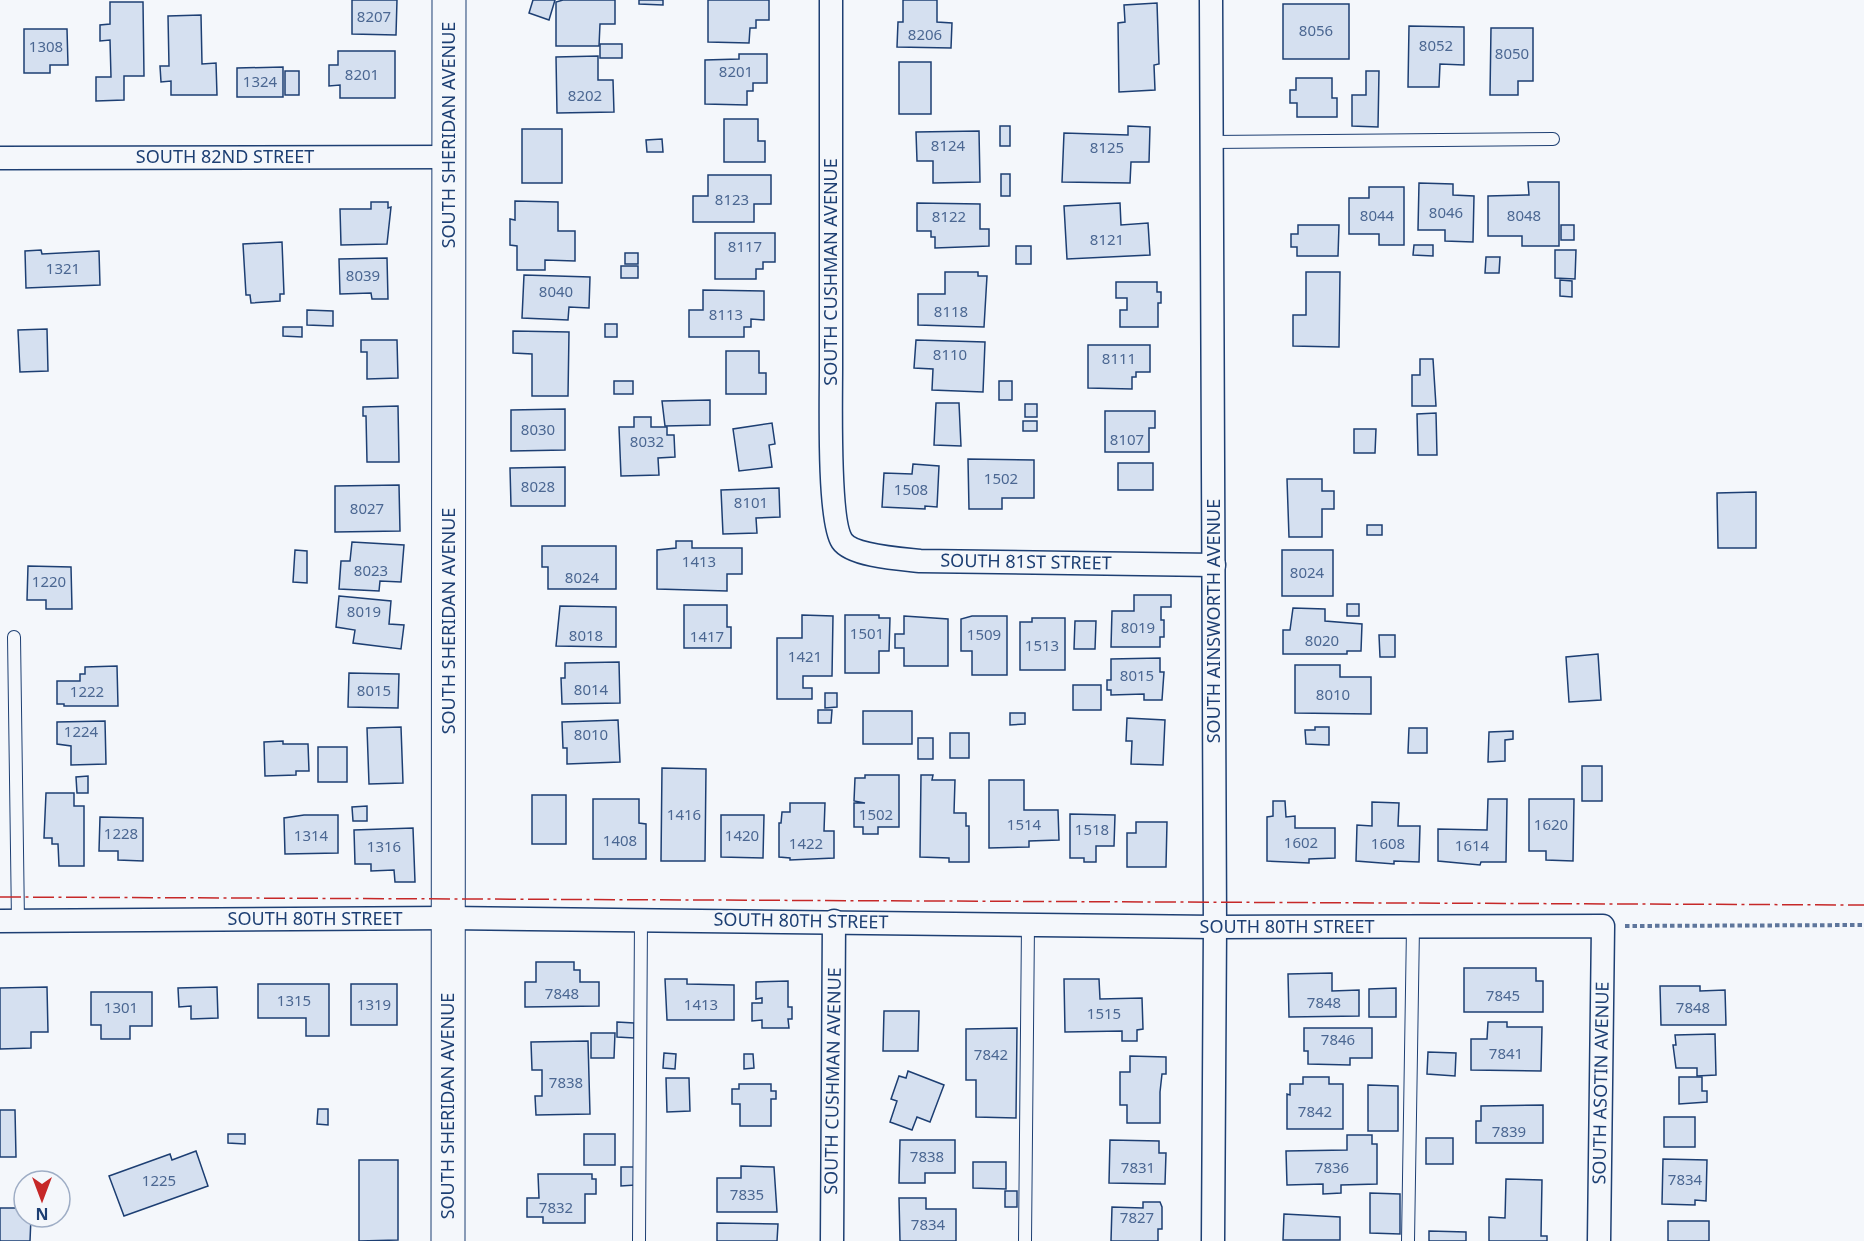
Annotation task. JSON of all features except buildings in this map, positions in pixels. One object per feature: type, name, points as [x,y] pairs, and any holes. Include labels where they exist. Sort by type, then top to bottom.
[{"type":"street","name":"SOUTH SHERIDAN AVENUE","points":[[448,1241],[449,0]]},
{"type":"street","name":"SOUTH CUSHMAN AVENUE","points":[[831,0],[831,429],[835,506],[843,542]]},
{"type":"street","name":"SOUTH AINSWORTH AVENUE","points":[[1211,0],[1215,927],[1213,1241]]},
{"type":"street","name":"SOUTH 82ND STREET","points":[[0,158],[450,157]]},
{"type":"street","name":"SOUTH 81ST STREET","points":[[843,542],[856,550],[920,561],[1214,565]]},
{"type":"street","name":"SOUTH 80TH STREET","points":[[9,921],[449,918],[1215,927],[1603,926]]},
{"type":"street","name":"SOUTH CUSHMAN AVENUE","points":[[831,1241],[834,921]]},
{"type":"street","name":"SOUTH ASOTIN AVENUE","points":[[1599,1241],[1603,926]]},
{"type":"lane","points":[[1212,142],[1553,139]]},
{"type":"lane","points":[[9,921],[14,637]]},
{"type":"lane","points":[[639,1241],[641,919]]},
{"type":"lane","points":[[1025,1241],[1028,924]]},
{"type":"lane","points":[[1408,1241],[1413,927]]},
{"type":"path","points":[[1603,926],[1864,925]]},
{"type":"power","points":[[0,897],[1864,905]]}]
